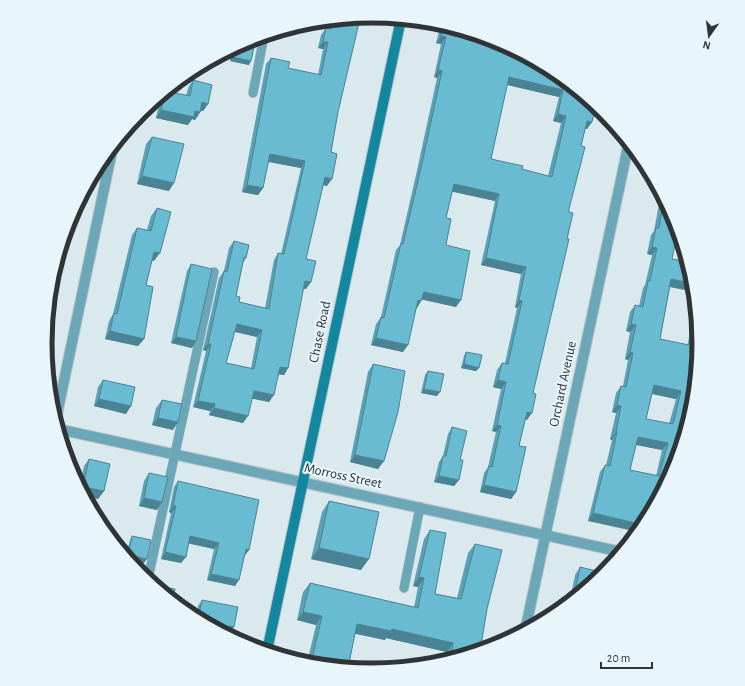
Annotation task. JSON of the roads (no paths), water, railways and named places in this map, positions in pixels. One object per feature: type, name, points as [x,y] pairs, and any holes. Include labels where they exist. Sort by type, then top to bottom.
[{"type":"street","name":"Chase Road","points":[[268,645],[400,25]]},
{"type":"street","name":"Orchard Avenue","points":[[527,623],[627,150]]},
{"type":"street","points":[[59,405],[111,158]]},
{"type":"street","name":"Morross Street","points":[[64,430],[616,551]]},
{"type":"lane","points":[[253,94],[263,43]]},
{"type":"lane","points":[[149,572],[214,272]]},
{"type":"lane","points":[[404,588],[420,507]]}]
